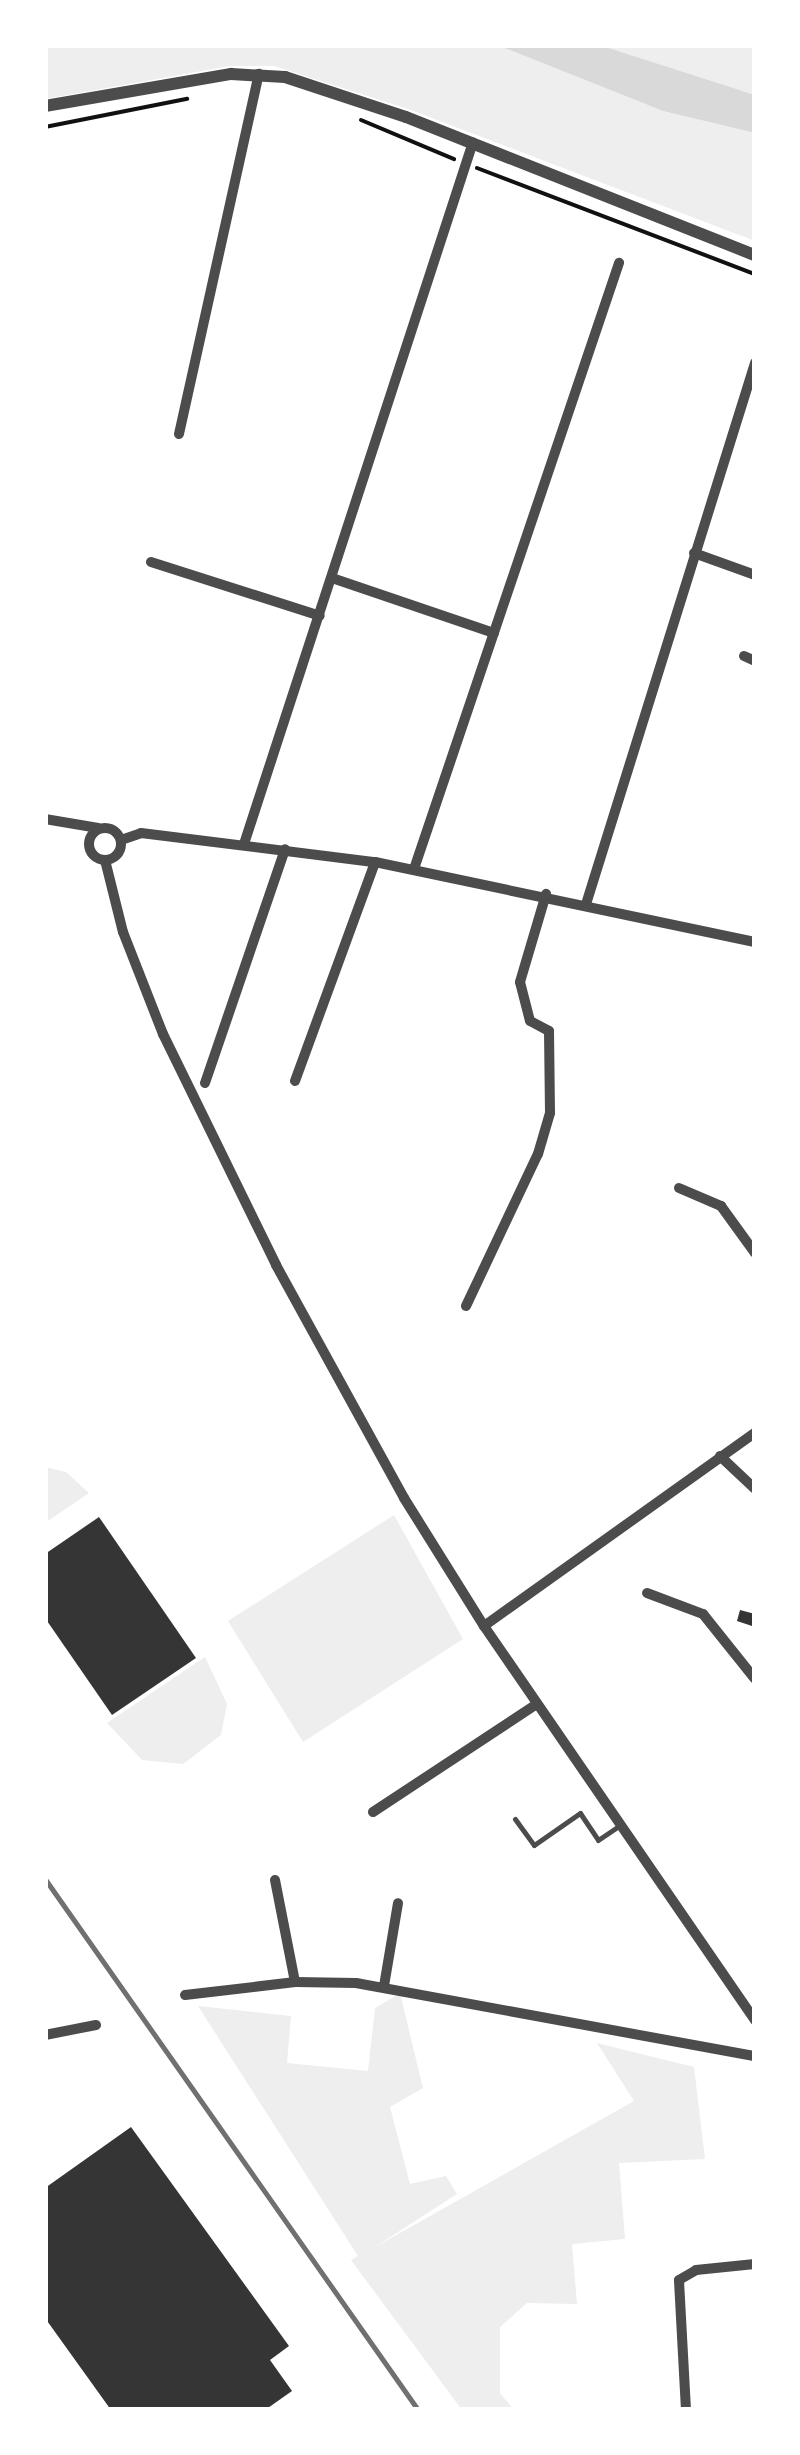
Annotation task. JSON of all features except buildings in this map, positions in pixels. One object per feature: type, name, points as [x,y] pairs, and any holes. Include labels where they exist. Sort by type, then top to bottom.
[{"type":"street","points":[[45,106],[260,74],[316,85],[472,142],[755,256]]},
{"type":"street","points":[[179,434],[260,74]]},
{"type":"street","points":[[244,844],[472,142]]},
{"type":"street","points":[[414,868],[618,263]]},
{"type":"street","points":[[587,902],[755,363]]},
{"type":"street","points":[[694,553],[755,575]]},
{"type":"street","points":[[151,562],[320,616]]},
{"type":"street","points":[[332,578],[494,633]]},
{"type":"street","points":[[51,821],[111,828],[122,840]]},
{"type":"street","points":[[51,821],[89,844],[105,860],[140,980],[276,1266],[404,1498],[484,1626],[755,2020]]},
{"type":"street","points":[[89,844],[100,828]]},
{"type":"street","points":[[122,840],[141,833],[414,868],[587,902],[755,942]]},
{"type":"street","points":[[105,860],[118,854],[122,840]]},
{"type":"street","points":[[205,1083],[285,850]]},
{"type":"street","points":[[296,1081],[375,862]]},
{"type":"street","points":[[466,1306],[538,1154],[550,1114],[549,1031],[530,1021],[520,982],[546,894]]},
{"type":"street","points":[[679,1188],[721,1206],[755,1254]]},
{"type":"street","points":[[484,1626],[755,1433]]},
{"type":"street","points":[[720,1456],[755,1489]]},
{"type":"street","points":[[647,1593],[704,1614],[755,1680]]},
{"type":"street","points":[[372,1812],[538,1704]]},
{"type":"street","points":[[275,1880],[295,1982]]},
{"type":"street","points":[[384,1986],[398,1902]]},
{"type":"street","points":[[185,1995],[295,1982],[384,1986],[755,2056]]},
{"type":"street","points":[[45,2035],[96,2025]]},
{"type":"street","points":[[686,2410],[680,2280],[696,2270],[755,2264]]},
{"type":"lane","points":[[514,1819],[534,1846],[580,1813],[598,1840],[622,1824]]},
{"type":"path","points":[[45,127],[189,98]]},
{"type":"path","points":[[356,118],[465,164],[755,274]]},
{"type":"shaded area","points":[[45,45],[497,45],[663,111],[755,133],[755,241],[411,110],[274,66],[230,66],[45,99]]},
{"type":"shaded area","points":[[497,45],[599,45],[755,95],[755,133],[663,111]]},
{"type":"shaded area","points":[[599,45],[755,45],[755,95],[641,61]]},
{"type":"shaded area","points":[[45,1467],[66,1472],[89,1493],[45,1523]]},
{"type":"shaded area","points":[[394,1515],[463,1639],[303,1742],[228,1621]]},
{"type":"shaded area","points":[[205,1657],[227,1704],[221,1735],[183,1764],[142,1760],[107,1723]]},
{"type":"shaded area","points":[[400,1993],[423,2088],[390,2107],[410,2184],[446,2176],[457,2194],[375,2247],[634,2101],[597,2043],[694,2067],[705,2159],[619,2163],[625,2239],[572,2244],[577,2304],[527,2303],[500,2327],[500,2393],[514,2410],[462,2410],[351,2260],[358,2256],[198,2006],[291,2016],[287,2063],[368,2071],[375,2008]]},
{"type":"railway","points":[[45,1879],[418,2410]]}]
